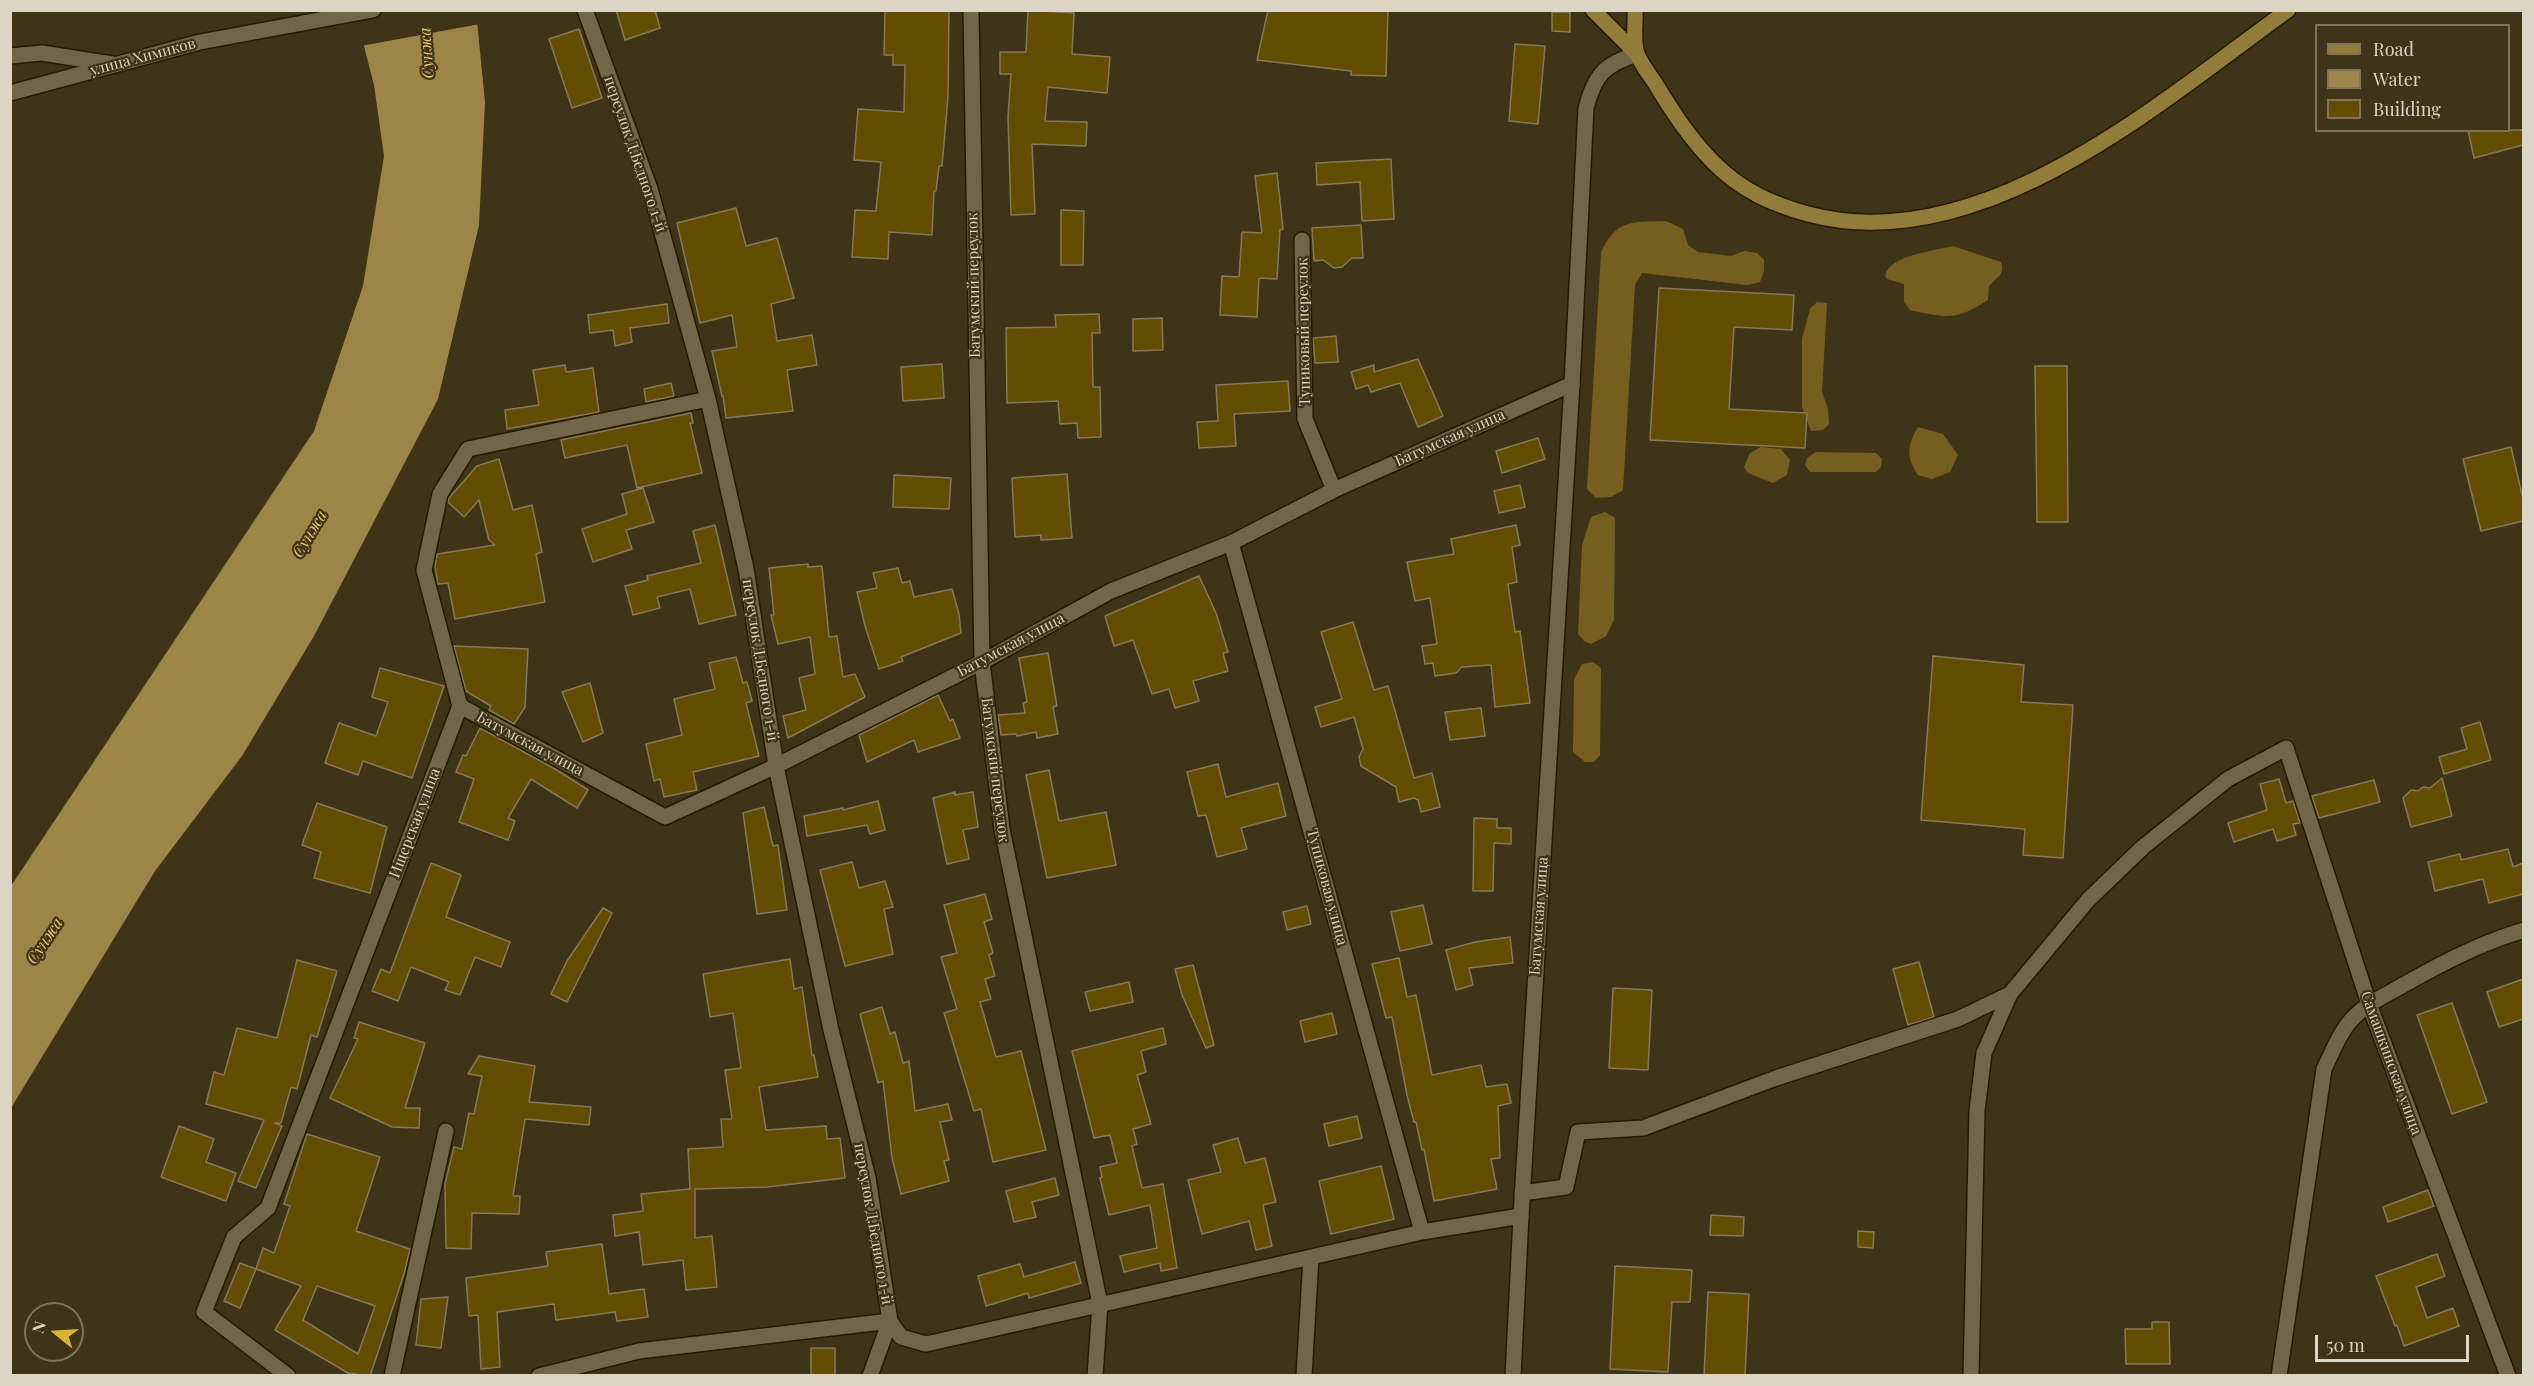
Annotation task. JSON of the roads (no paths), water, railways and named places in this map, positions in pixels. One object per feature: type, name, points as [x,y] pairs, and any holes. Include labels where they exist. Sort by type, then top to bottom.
[{"type":"main road","points":[[1593,10],[1637,54],[1678,120],[1705,154],[1729,178],[1755,196],[1790,209],[1826,219],[1851,222],[1904,221],[1935,216],[1985,200],[2072,161],[2125,127],[2288,10]]},
{"type":"main road","points":[[1635,10],[1637,54]]},
{"type":"street","name":"улица Химиков","points":[[10,93],[200,42],[373,10]]},
{"type":"street","name":"переулок Д.Бедного 1-й","points":[[585,10],[651,189],[708,399],[746,568],[776,766],[831,1030],[868,1178],[890,1321]]},
{"type":"street","name":"Батумский переулок","points":[[971,10],[982,662],[1002,829],[1100,1304],[1095,1376]]},
{"type":"street","points":[[10,56],[42,54],[112,64]]},
{"type":"street","name":"Батумская улица","points":[[1513,1376],[1522,1193],[1572,384],[1586,108],[1592,87],[1601,72],[1616,61],[1637,54]]},
{"type":"street","name":"Тупиковый переулок","points":[[1302,240],[1305,419],[1334,490]]},
{"type":"street","name":"Батумская улица","points":[[460,706],[665,817],[776,766],[982,662],[1111,591],[1232,543],[1334,490],[1572,384]]},
{"type":"street","points":[[460,706],[424,570],[440,494],[468,449],[708,399]]},
{"type":"street","name":"Тупиковая улица","points":[[1232,543],[1422,1232]]},
{"type":"street","name":"Ищерская улица","points":[[288,1376],[204,1312],[234,1237],[268,1208],[460,706]]},
{"type":"street","name":"Самашкинская улица","points":[[2010,994],[2088,900],[2144,847],[2228,779],[2286,748],[2369,1004],[2508,1376]]},
{"type":"street","points":[[2279,1376],[2324,1069],[2339,1037],[2353,1018],[2369,1004],[2452,957],[2491,940],[2523,930]]},
{"type":"street","points":[[1522,1193],[1566,1187],[1578,1132],[1643,1128],[1776,1078],[1958,1019],[2010,994]]},
{"type":"street","points":[[1971,1376],[1977,1111],[1984,1053],[2010,994]]},
{"type":"street","points":[[392,1376],[446,1131]]},
{"type":"street","points":[[890,1321],[901,1337],[926,1344],[1422,1232],[1521,1216]]},
{"type":"street","points":[[1304,1376],[1311,1257]]},
{"type":"street","points":[[539,1376],[639,1351],[890,1321]]},
{"type":"street","points":[[870,1376],[890,1321]]},
{"type":"water","name":"Сунжа","points":[[355,11],[476,11],[485,102],[479,225],[438,399],[314,636],[242,756],[155,871],[11,1108],[11,886],[314,431],[363,286],[384,156],[374,85]]}]
